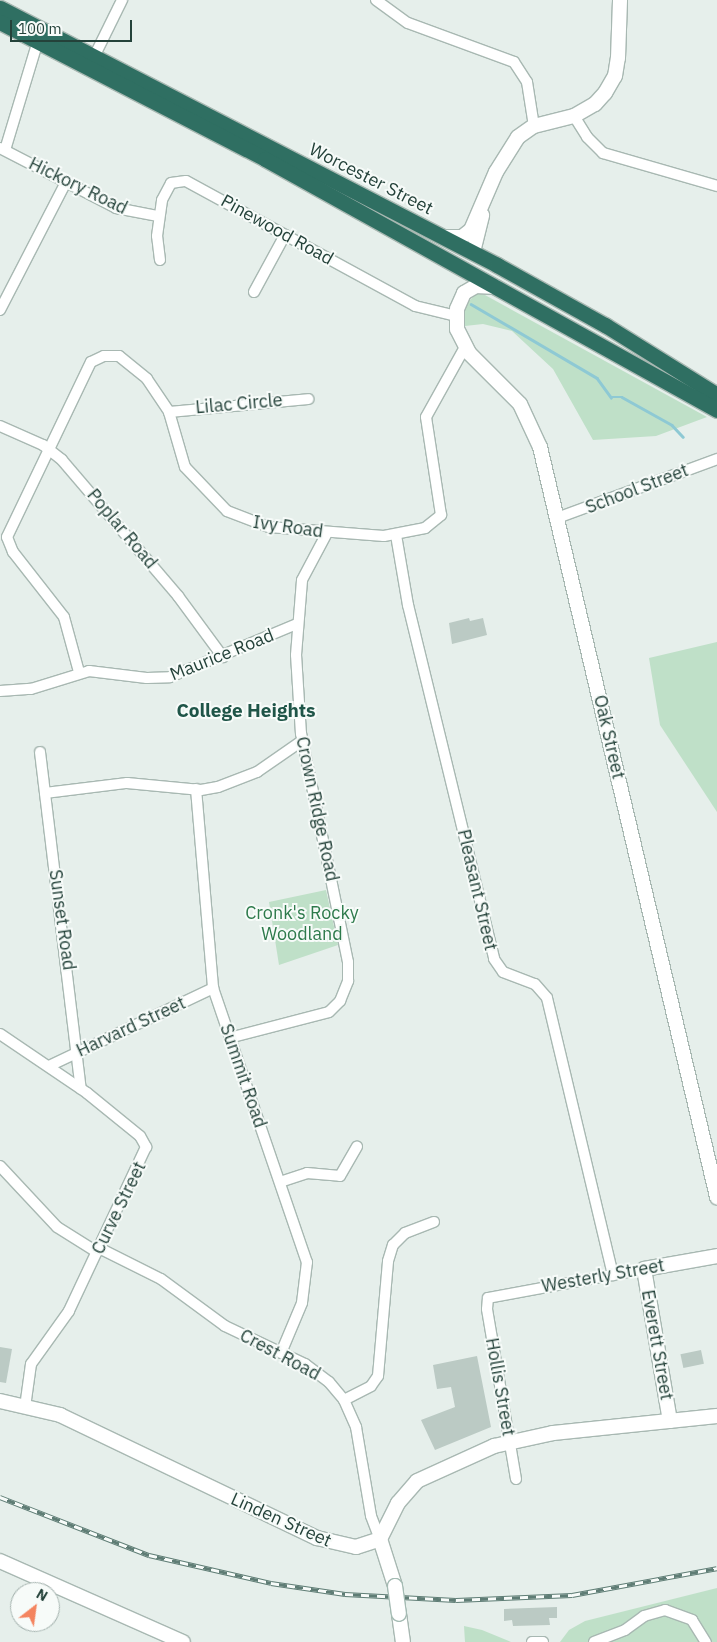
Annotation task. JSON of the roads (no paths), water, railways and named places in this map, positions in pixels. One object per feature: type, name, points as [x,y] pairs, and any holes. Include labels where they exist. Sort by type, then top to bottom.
[{"type":"highway","name":"Worcester Street","points":[[0,8],[511,273],[591,317],[717,395]]},
{"type":"highway","name":"Worcester Street","points":[[0,22],[467,271],[717,410]]},
{"type":"highway","points":[[426,249],[452,256],[472,252]]},
{"type":"highway","points":[[467,271],[488,268],[511,273]]},
{"type":"street","points":[[94,57],[122,0]]},
{"type":"street","points":[[376,0],[408,23],[514,62],[527,82],[534,126]]},
{"type":"street","points":[[442,237],[467,234],[483,210],[501,162],[518,137],[534,126],[574,116],[595,104],[615,76],[620,0]]},
{"type":"street","points":[[2,149],[38,41]]},
{"type":"street","points":[[574,116],[587,137],[603,153],[717,186]]},
{"type":"street","name":"Hickory Road","points":[[2,149],[122,210],[158,216]]},
{"type":"street","name":"Pinewood Road","points":[[160,260],[158,216],[169,185],[183,180],[418,308],[458,309]]},
{"type":"street","points":[[0,310],[66,182]]},
{"type":"street","points":[[472,252],[480,234],[483,210]]},
{"type":"street","points":[[254,292],[285,235]]},
{"type":"street","points":[[465,347],[458,309],[467,271]]},
{"type":"street","points":[[458,309],[473,287],[497,288]]},
{"type":"street","name":"Oak Street","points":[[465,347],[508,388],[530,420],[557,518],[717,1196]]},
{"type":"street","name":"Ivy Road","points":[[79,672],[64,618],[4,543],[11,524],[84,371],[100,357],[116,356],[134,365],[170,412],[183,464],[224,509],[263,526],[327,533],[396,535],[428,527],[441,514],[426,417],[465,347]]},
{"type":"street","name":"Lilac Circle","points":[[170,412],[308,398]]},
{"type":"street","name":"Poplar Road","points":[[0,426],[48,447],[172,589],[223,656]]},
{"type":"street","name":"School Street","points":[[557,518],[717,459]]},
{"type":"street","name":"Crown Ridge Road","points":[[229,1038],[324,1014],[337,1005],[347,987],[348,962],[303,740],[297,624],[304,576],[327,533]]},
{"type":"street","name":"Pleasant Street","points":[[396,535],[408,605],[494,959],[503,972],[535,984],[547,998],[612,1275]]},
{"type":"street","name":"Maurice Road","points":[[0,691],[31,689],[79,672],[161,678],[223,656],[297,624]]},
{"type":"street","points":[[45,793],[127,783],[196,789],[218,787],[251,776],[303,740]]},
{"type":"street","name":"Sunset Road","points":[[40,752],[79,1051],[81,1089]]},
{"type":"street","name":"Summit Road","points":[[196,789],[214,988],[229,1038],[304,1249],[308,1274],[301,1307],[281,1352]]},
{"type":"street","name":"Harvard Street","points":[[48,1066],[214,988]]},
{"type":"street","name":"Curve Street","points":[[0,1034],[81,1089],[140,1136],[146,1147],[60,1328],[31,1364],[25,1407]]},
{"type":"street","points":[[280,1182],[306,1173],[340,1176],[349,1166],[357,1147]]},
{"type":"street","name":"Crest Road","points":[[0,1166],[57,1227],[98,1250],[161,1279],[225,1326],[281,1352],[320,1374],[344,1400],[358,1432],[370,1516],[380,1539],[394,1586],[403,1642]]},
{"type":"street","points":[[344,1400],[371,1386],[379,1374],[388,1261],[393,1245],[405,1232],[434,1222]]},
{"type":"street","name":"Westerly Street","points":[[489,1296],[717,1256]]},
{"type":"street","name":"Everett Street","points":[[644,1269],[670,1421]]},
{"type":"street","name":"Hollis Street","points":[[489,1296],[487,1309],[516,1479]]},
{"type":"street","name":"Linden Street","points":[[0,1401],[63,1417],[321,1540],[356,1548],[380,1539]]},
{"type":"street","points":[[380,1539],[398,1503],[417,1482],[509,1441],[717,1416]]},
{"type":"street","points":[[3,1566],[157,1637],[176,1641]]},
{"type":"street","points":[[594,1642],[624,1630],[647,1615],[665,1610],[690,1619],[706,1642]]},
{"type":"street","points":[[532,1642],[543,1642]]},
{"type":"waterway","points":[[471,304],[597,378],[611,397],[622,397],[672,425],[683,437]]},
{"type":"railway","points":[[0,1497],[149,1555],[271,1583],[345,1594],[456,1600],[572,1595],[717,1568]]},
{"type":"district","name":"College Heights","points":[[246,711]]},
{"type":"park label","name":"Cronk's Rocky Woodland","points":[[302,924]]}]
